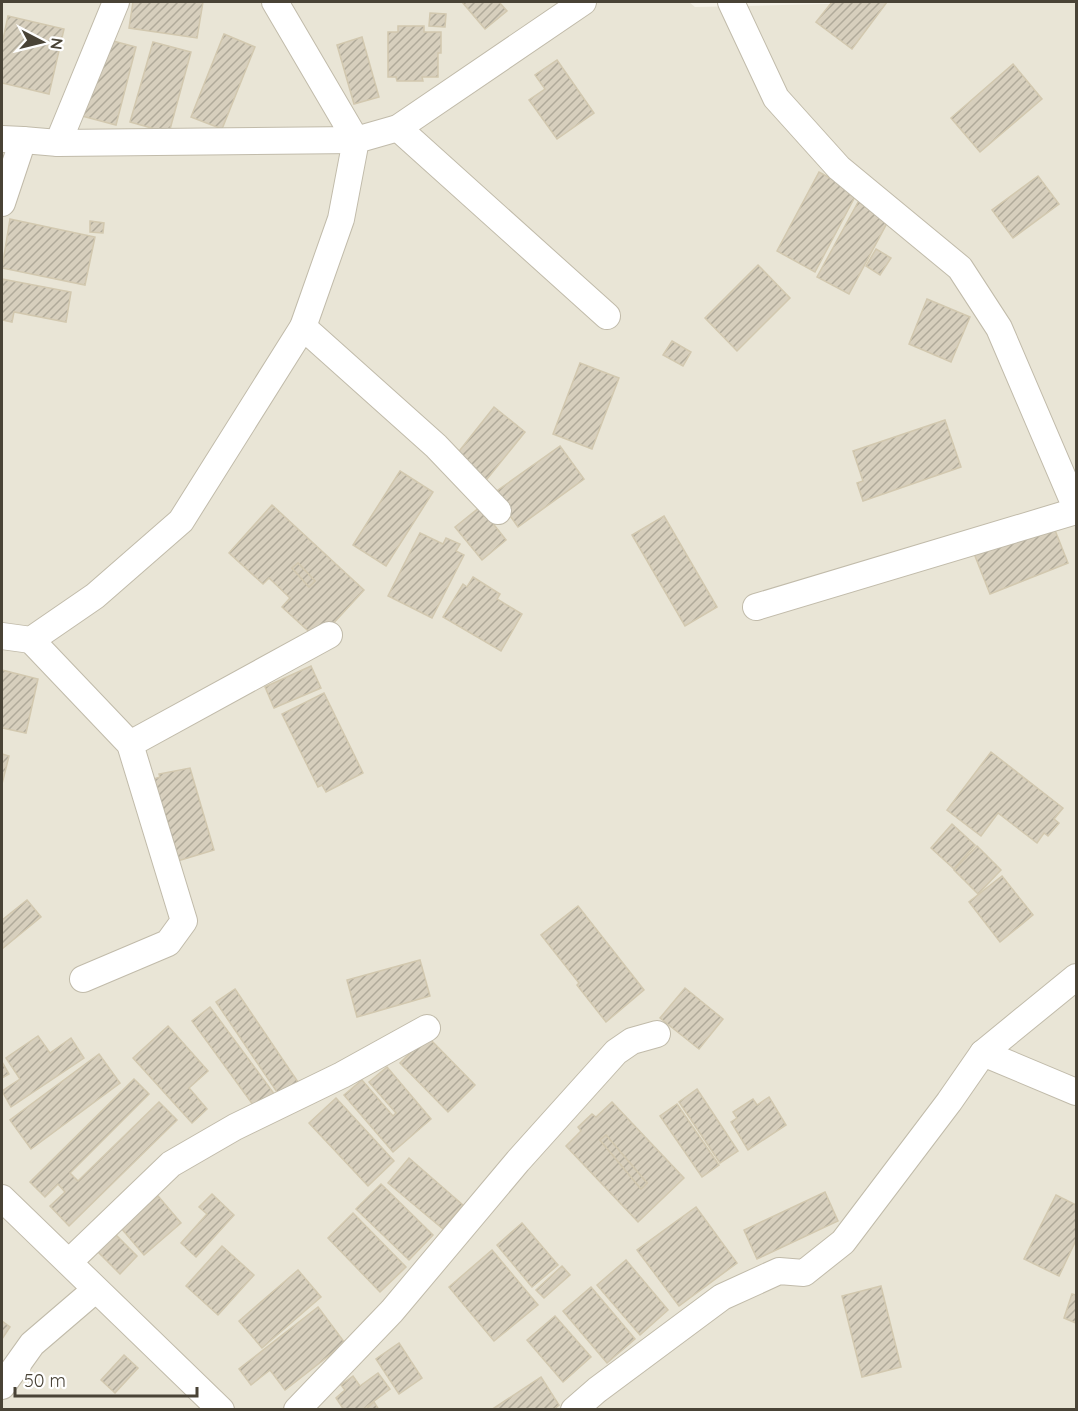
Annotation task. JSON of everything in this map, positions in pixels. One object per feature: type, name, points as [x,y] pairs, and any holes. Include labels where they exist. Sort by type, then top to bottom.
[{"type":"street","points":[[58,142],[116,2]]},
{"type":"street","points":[[31,640],[95,596],[181,521],[303,327],[341,219],[356,140],[275,2]]},
{"type":"street","points":[[2,202],[12,140],[58,142],[356,140],[398,128],[583,2]]},
{"type":"street","points":[[730,2],[776,98],[839,168],[960,268],[999,328],[1077,509],[756,607]]},
{"type":"street","points":[[398,128],[607,316]]},
{"type":"street","points":[[303,327],[436,446],[498,511]]},
{"type":"street","points":[[130,744],[329,635]]},
{"type":"street","points":[[2,636],[31,640],[130,744],[184,921],[168,943],[83,979]]},
{"type":"street","points":[[574,1410],[597,1390],[722,1297],[779,1271],[804,1273],[843,1242],[949,1102],[983,1053],[1077,977]]},
{"type":"street","points":[[69,1262],[171,1164],[236,1127],[342,1075],[427,1028]]},
{"type":"street","points":[[297,1410],[392,1311],[518,1161],[616,1052],[632,1041],[657,1034]]},
{"type":"street","points":[[983,1053],[1077,1092]]},
{"type":"street","points":[[2,1198],[220,1410]]},
{"type":"street","points":[[2,1386],[32,1344],[95,1290]]},
{"type":"shaded area","points":[[2,2],[689,2],[695,7],[911,2],[1076,2],[1076,1409],[2,1410]]},
{"type":"building","points":[[133,2],[203,2],[197,38],[129,28]]},
{"type":"building","points":[[462,2],[499,2],[507,11],[485,29]]},
{"type":"building","points":[[832,2],[887,2],[852,49],[816,22]]},
{"type":"building","points":[[430,13],[446,14],[445,27],[429,26]]},
{"type":"building","points":[[8,16],[64,29],[49,94],[2,83],[2,44]]},
{"type":"building","points":[[398,26],[424,26],[424,32],[441,32],[438,77],[422,77],[423,81],[397,81],[396,77],[388,77],[388,32],[398,32]]},
{"type":"building","points":[[224,34],[255,47],[222,129],[191,117]]},
{"type":"building","points":[[98,37],[136,47],[116,125],[78,115]]},
{"type":"building","points":[[362,37],[379,97],[354,104],[337,45]]},
{"type":"building","points":[[153,42],[191,52],[169,133],[130,122]]},
{"type":"building","points":[[557,60],[594,113],[557,139],[529,100],[545,89],[535,75]]},
{"type":"building","points":[[1013,64],[1042,99],[980,152],[951,118]]},
{"type":"building","points":[[834,170],[857,193],[815,272],[777,251],[819,172],[830,178]]},
{"type":"building","points":[[1038,176],[1059,204],[1013,238],[992,210]]},
{"type":"building","points":[[862,195],[893,212],[849,294],[817,277]]},
{"type":"building","points":[[10,219],[95,237],[85,285],[2,268]]},
{"type":"building","points":[[90,221],[104,223],[103,233],[90,232]]},
{"type":"building","points":[[876,249],[891,258],[880,275],[866,266]]},
{"type":"building","points":[[758,265],[790,298],[737,351],[705,318]]},
{"type":"building","points":[[2,279],[71,292],[66,322],[14,312],[12,322],[2,320]]},
{"type":"building","points":[[927,299],[970,317],[951,362],[909,344]]},
{"type":"building","points":[[672,341],[691,352],[683,366],[663,355]]},
{"type":"building","points":[[580,363],[619,378],[592,449],[553,434]]},
{"type":"building","points":[[494,407],[525,432],[483,484],[453,459]]},
{"type":"building","points":[[945,420],[961,467],[863,501],[857,483],[863,481],[853,451]]},
{"type":"building","points":[[560,446],[584,479],[518,527],[494,493]]},
{"type":"building","points":[[400,471],[433,492],[386,566],[353,545]]},
{"type":"building","points":[[272,505],[364,590],[318,640],[282,607],[290,598],[269,578],[263,584],[229,553]],"holes":[[[298,563],[315,581],[309,587],[292,568]]]},
{"type":"building","points":[[480,507],[506,540],[482,560],[455,527]]},
{"type":"building","points":[[664,516],[717,607],[685,626],[632,535]]},
{"type":"building","points":[[1051,520],[1068,563],[990,594],[973,551]]},
{"type":"building","points":[[420,533],[443,544],[446,538],[460,544],[456,551],[464,555],[432,618],[388,596]]},
{"type":"building","points":[[298,563],[315,581],[309,587],[292,568]]},
{"type":"building","points":[[473,577],[500,594],[497,599],[522,614],[501,651],[443,617],[463,584],[467,587]]},
{"type":"building","points":[[311,666],[321,688],[274,708],[265,687]]},
{"type":"building","points":[[2,670],[38,679],[26,733],[2,728]]},
{"type":"building","points":[[324,693],[363,773],[326,792],[322,785],[318,787],[282,714]]},
{"type":"building","points":[[991,752],[1063,808],[1054,819],[1059,823],[1048,836],[1044,833],[1037,843],[998,813],[981,836],[947,810]]},
{"type":"building","points":[[2,754],[9,756],[2,784]]},
{"type":"building","points":[[190,768],[214,850],[171,863],[148,781],[160,777],[159,774]]},
{"type":"building","points":[[952,824],[975,845],[954,869],[931,848]]},
{"type":"building","points":[[977,846],[1001,870],[978,894],[954,870]]},
{"type":"building","points":[[1002,876],[1033,915],[1000,942],[969,902]]},
{"type":"building","points":[[27,900],[41,917],[2,949],[2,920]]},
{"type":"building","points":[[578,906],[644,990],[606,1022],[541,935]]},
{"type":"building","points":[[420,960],[430,996],[357,1017],[347,980]]},
{"type":"building","points":[[685,988],[723,1019],[699,1049],[660,1018]]},
{"type":"building","points":[[235,989],[298,1082],[279,1095],[216,1002]]},
{"type":"building","points":[[210,1007],[275,1095],[256,1109],[192,1021]]},
{"type":"building","points":[[168,1026],[208,1071],[189,1088],[207,1109],[192,1123],[133,1058]]},
{"type":"building","points":[[38,1036],[50,1053],[71,1038],[84,1058],[11,1107],[2,1091],[20,1079],[6,1058]]},
{"type":"building","points":[[427,1036],[475,1085],[448,1112],[400,1063]]},
{"type":"building","points":[[99,1054],[120,1083],[31,1149],[10,1120]]},
{"type":"building","points":[[2,1062],[9,1074],[2,1078]]},
{"type":"building","points":[[387,1067],[431,1119],[393,1152],[344,1095],[362,1080],[393,1116],[396,1113],[369,1082]]},
{"type":"building","points":[[134,1079],[149,1094],[70,1173],[78,1181],[159,1102],[177,1120],[69,1226],[50,1206],[65,1192],[58,1184],[45,1197],[30,1182]]},
{"type":"building","points":[[697,1089],[738,1151],[720,1163],[679,1102]]},
{"type":"building","points":[[769,1097],[786,1125],[748,1150],[731,1122],[737,1118],[733,1112],[753,1099],[757,1105]]},
{"type":"building","points":[[336,1098],[394,1161],[368,1186],[309,1123]]},
{"type":"building","points":[[612,1102],[684,1178],[638,1222],[566,1146],[581,1131],[578,1127],[592,1114],[596,1117]],"holes":[[[606,1135],[647,1183],[641,1189],[600,1140]]]},
{"type":"building","points":[[677,1104],[719,1165],[702,1177],[660,1116]]},
{"type":"building","points":[[606,1135],[647,1183],[641,1189],[600,1140]]},
{"type":"building","points":[[409,1158],[463,1205],[443,1229],[388,1183]]},
{"type":"building","points":[[381,1184],[433,1235],[409,1260],[356,1209]]},
{"type":"building","points":[[825,1192],[838,1221],[757,1259],[744,1230]]},
{"type":"building","points":[[212,1194],[234,1215],[196,1257],[181,1243],[207,1214],[199,1207]]},
{"type":"building","points":[[1056,1195],[1076,1205],[1076,1240],[1059,1276],[1024,1259]]},
{"type":"building","points":[[158,1196],[181,1223],[144,1255],[121,1228]]},
{"type":"building","points":[[696,1207],[737,1263],[679,1306],[637,1250]]},
{"type":"building","points":[[353,1213],[406,1267],[380,1292],[328,1238]]},
{"type":"building","points":[[522,1223],[558,1265],[532,1287],[497,1245]]},
{"type":"building","points":[[109,1228],[137,1256],[120,1274],[92,1246]]},
{"type":"building","points":[[222,1246],[254,1275],[218,1315],[186,1286]]},
{"type":"building","points":[[492,1250],[538,1305],[494,1341],[449,1287]]},
{"type":"building","points":[[626,1260],[668,1310],[640,1335],[597,1285]]},
{"type":"building","points":[[562,1266],[570,1275],[544,1298],[536,1290]]},
{"type":"building","points":[[298,1270],[321,1297],[262,1348],[239,1321]]},
{"type":"building","points":[[881,1286],[901,1367],[862,1377],[842,1296]]},
{"type":"building","points":[[591,1287],[635,1339],[607,1363],[563,1311]]},
{"type":"building","points":[[1072,1294],[1076,1295],[1076,1323],[1064,1318]]},
{"type":"building","points":[[318,1307],[345,1343],[285,1390],[270,1370],[251,1385],[239,1369]]},
{"type":"building","points":[[555,1316],[591,1357],[563,1382],[527,1340]]},
{"type":"building","points":[[2,1321],[10,1327],[2,1339]]},
{"type":"building","points":[[399,1343],[422,1378],[399,1394],[376,1359]]},
{"type":"building","points":[[124,1355],[138,1368],[115,1393],[101,1380]]},
{"type":"building","points":[[378,1373],[390,1389],[362,1410],[344,1410],[336,1398],[345,1390],[341,1385],[353,1376],[360,1386]]},
{"type":"building","points":[[541,1377],[559,1405],[553,1410],[491,1410]]},
{"type":"building","points":[[374,1402],[379,1410],[365,1410]]}]
